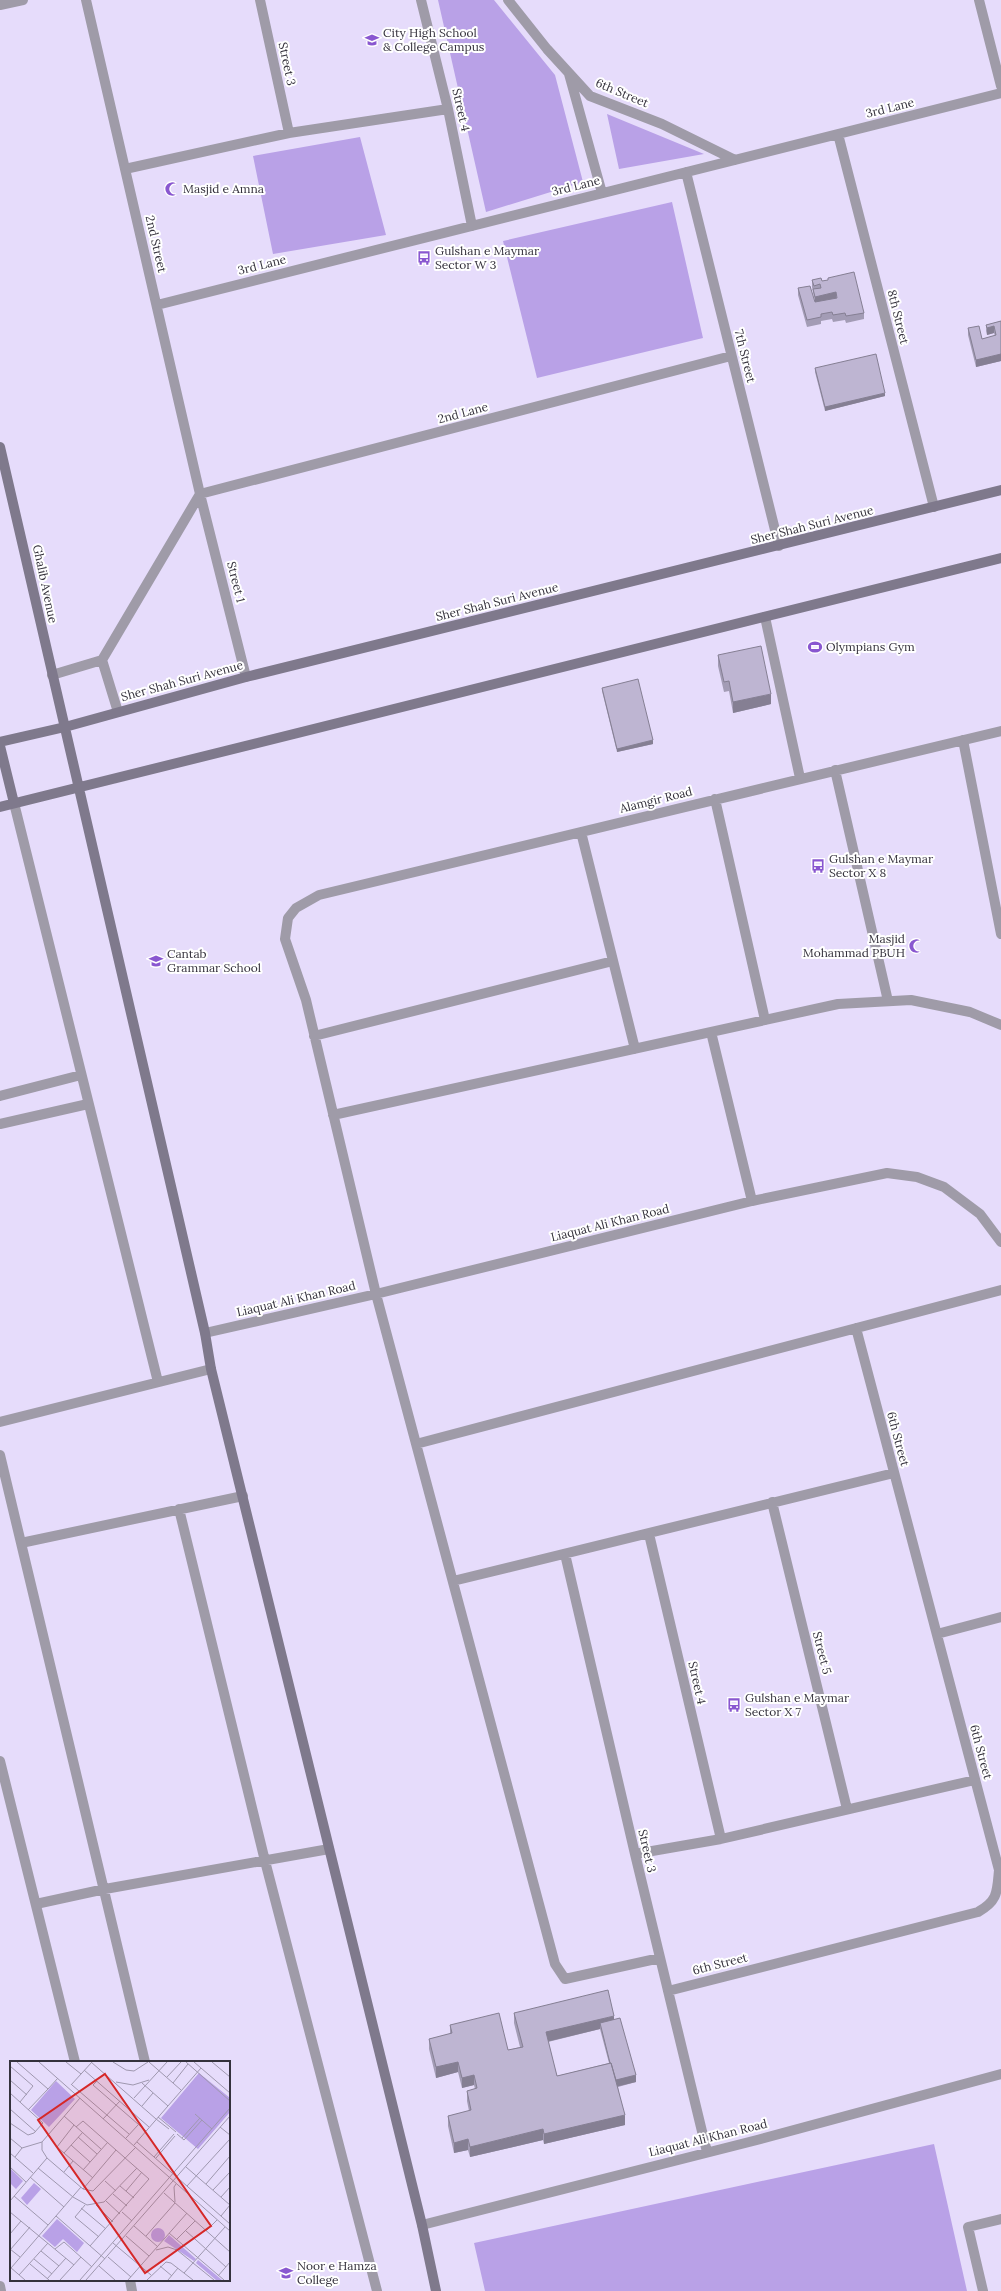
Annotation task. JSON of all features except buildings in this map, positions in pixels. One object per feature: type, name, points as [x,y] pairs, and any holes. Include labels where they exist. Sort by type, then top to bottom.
[{"type":"street","points":[[0,5],[23,0]]},
{"type":"street","name":"2nd Street","points":[[86,0],[200,494]]},
{"type":"street","name":"Street 3","points":[[260,0],[288,134]]},
{"type":"street","name":"Street 4","points":[[421,0],[448,110],[472,226]]},
{"type":"street","name":"6th Street","points":[[508,0],[568,73],[590,96],[662,124],[735,160]]},
{"type":"street","points":[[978,0],[1001,86]]},
{"type":"street","points":[[568,73],[602,193]]},
{"type":"street","name":"3rd Lane","points":[[157,304],[1001,93]]},
{"type":"street","points":[[125,169],[288,134],[448,110]]},
{"type":"street","name":"8th Street","points":[[838,134],[934,507]]},
{"type":"street","name":"7th Street","points":[[686,172],[779,546]]},
{"type":"street","name":"2nd Lane","points":[[200,494],[731,356]]},
{"type":"street","name":"Ghalib Avenue","points":[[0,447],[205,1333],[211,1369],[422,2225],[436,2291]]},
{"type":"street","name":"Sher Shah Suri Avenue","points":[[0,742],[246,677],[1001,490]]},
{"type":"street","points":[[52,676],[102,660],[200,494]]},
{"type":"street","name":"Street 1","points":[[200,494],[246,677]]},
{"type":"street","points":[[0,807],[1001,558]]},
{"type":"street","points":[[765,617],[800,778]]},
{"type":"street","points":[[102,660],[118,712]]},
{"type":"street","name":"Alamgir Road","points":[[660,1958],[565,1979],[555,1964],[376,1294],[306,1000],[285,939],[288,918],[296,908],[319,895],[800,778],[1001,731]]},
{"type":"street","points":[[963,740],[1001,934]]},
{"type":"street","points":[[0,746],[158,1382]]},
{"type":"street","points":[[835,770],[888,1001]]},
{"type":"street","points":[[715,799],[765,1020]]},
{"type":"street","points":[[581,832],[635,1049]]},
{"type":"street","points":[[314,1036],[613,961]]},
{"type":"street","points":[[333,1115],[838,1004],[911,1000],[970,1012],[1001,1025]]},
{"type":"street","points":[[711,1032],[752,1201]]},
{"type":"street","points":[[0,1096],[81,1075]]},
{"type":"street","points":[[0,1124],[88,1104]]},
{"type":"street","name":"Liaquat Ali Khan Road","points":[[205,1333],[376,1294],[752,1201],[887,1173],[917,1177],[944,1186],[980,1214],[1001,1242]]},
{"type":"street","points":[[416,1444],[1001,1290]]},
{"type":"street","name":"6th Street","points":[[668,1991],[978,1912],[991,1904],[997,1891],[999,1870],[856,1328]]},
{"type":"street","points":[[0,1422],[211,1369]]},
{"type":"street","points":[[0,1455],[146,2061]]},
{"type":"street","points":[[453,1581],[894,1473]]},
{"type":"street","points":[[22,1543],[242,1496]]},
{"type":"street","name":"Street 5","points":[[772,1502],[846,1809]]},
{"type":"street","points":[[179,1509],[265,1861],[377,2291]]},
{"type":"street","name":"Street 4","points":[[649,1534],[721,1839]]},
{"type":"street","name":"Street 3","points":[[565,1554],[635,1854],[707,2152]]},
{"type":"street","points":[[936,1634],[1001,1617]]},
{"type":"street","points":[[0,1761],[75,2061]]},
{"type":"street","points":[[635,1854],[721,1839],[975,1780]]},
{"type":"street","points":[[36,1904],[105,1889],[329,1849]]},
{"type":"street","name":"Liaquat Ali Khan Road","points":[[422,2225],[707,2152],[1001,2074]]},
{"type":"street","points":[[983,2291],[968,2227],[1001,2219]]},
{"type":"street","points":[[130,2281],[132,2291]]},
{"type":"street","points":[[0,2286],[1,2291]]},
{"type":"shaded area","points":[[438,0],[494,0],[555,75],[583,182],[486,212]]},
{"type":"shaded area","points":[[607,114],[704,154],[619,169]]},
{"type":"shaded area","points":[[360,137],[386,235],[273,254],[253,156]]},
{"type":"shaded area","points":[[672,202],[703,338],[537,378],[503,241]]},
{"type":"shaded area","points":[[934,2144],[967,2291],[485,2291],[474,2243]]},
{"type":"place","name":"City High School & College Campus","points":[[372,40]]},
{"type":"place","name":"Masjid e Amna","points":[[172,189]]},
{"type":"place","name":"Gulshan e Maymar Sector W 3","points":[[424,258]]},
{"type":"place","name":"Olympians Gym","points":[[815,647]]},
{"type":"place","name":"Gulshan e Maymar Sector X 8","points":[[818,866]]},
{"type":"place","name":"Masjid Mohammad PBUH","points":[[916,946]]},
{"type":"place","name":"Cantab Grammar School","points":[[156,961]]},
{"type":"place","name":"Gulshan e Maymar Sector X 7","points":[[734,1705]]},
{"type":"place","name":"Noor e Hamza College","points":[[286,2273]]}]
